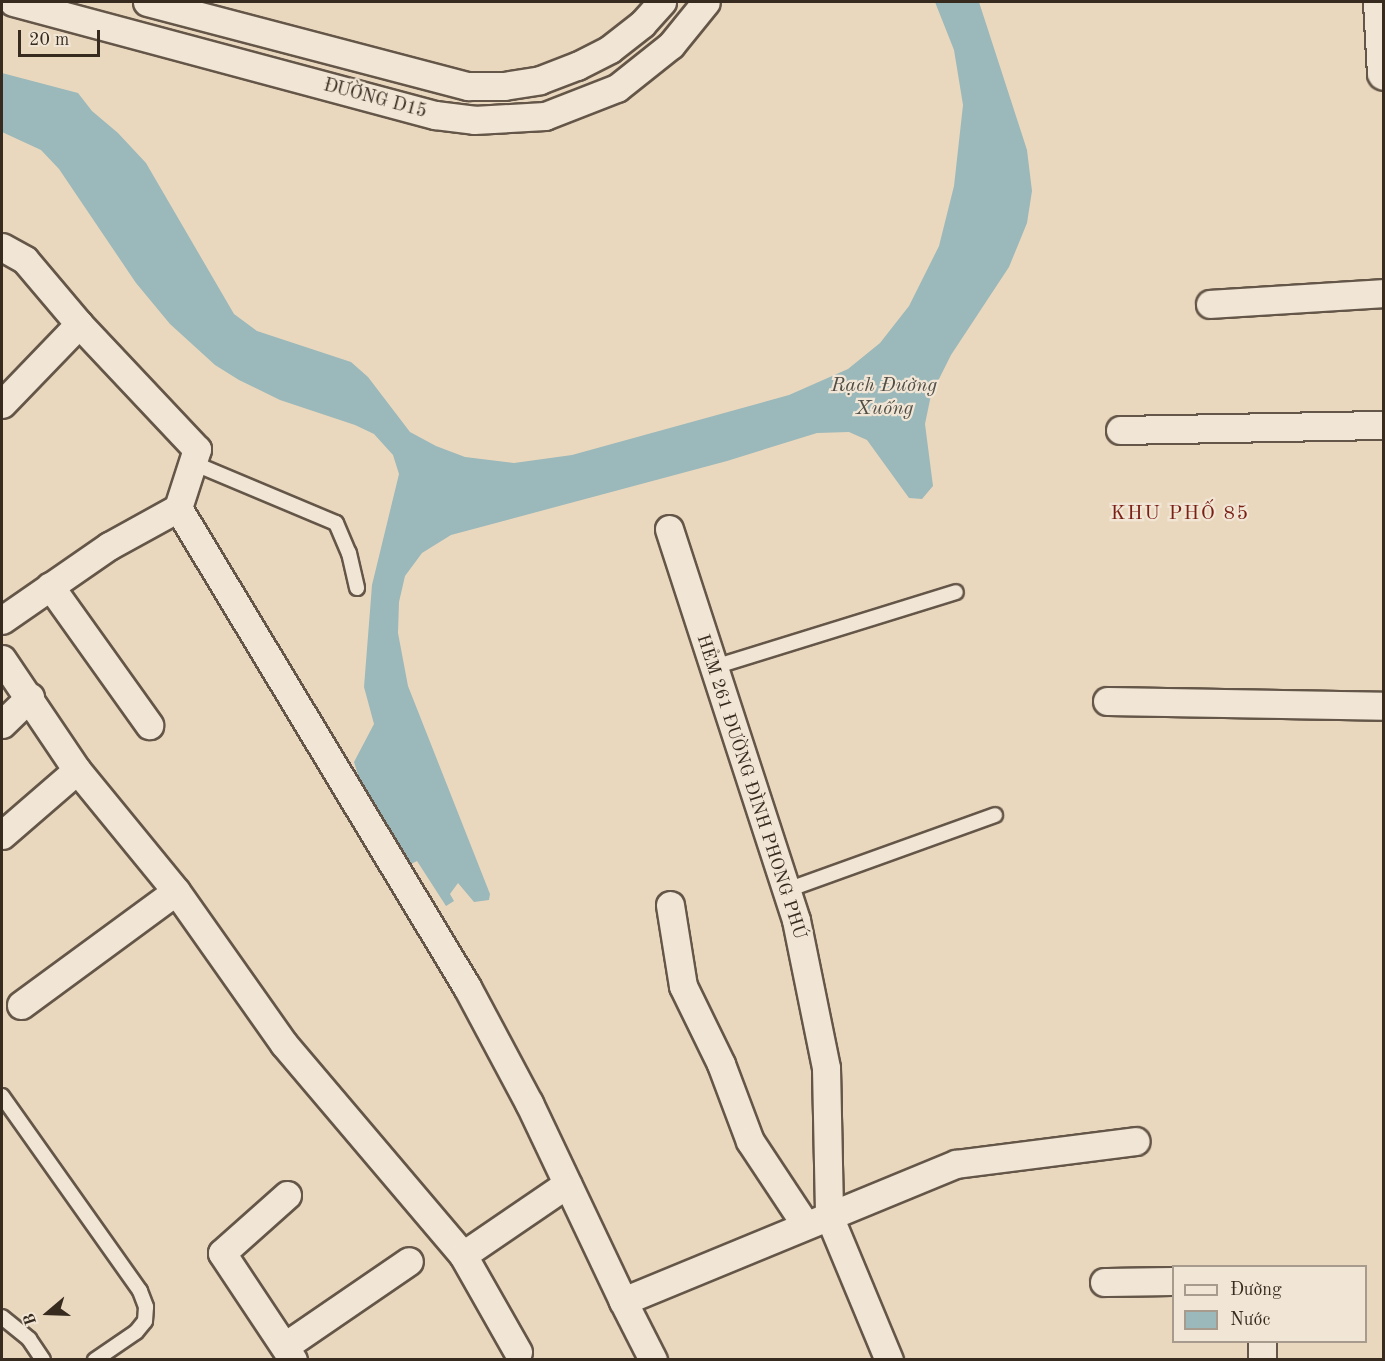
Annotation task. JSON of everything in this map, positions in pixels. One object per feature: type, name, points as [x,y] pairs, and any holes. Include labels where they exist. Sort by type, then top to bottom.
[{"type":"street","name":"ĐƯỜNG D15","points":[[13,2],[435,115],[474,120],[545,116],[617,88],[671,45],[706,2]]},
{"type":"street","name":"ĐƯỜNG D15","points":[[147,2],[433,80],[486,86],[540,80],[577,66],[610,49],[642,24],[662,2]]},
{"type":"street","points":[[1381,18],[1383,73]]},
{"type":"street","points":[[2,247],[25,260],[79,324],[197,449],[178,508],[109,546],[2,620]]},
{"type":"street","points":[[1210,304],[1383,293]]},
{"type":"street","points":[[2,404],[79,324]]},
{"type":"street","points":[[1120,430],[1383,425]]},
{"type":"street","points":[[178,508],[467,987],[653,1359]]},
{"type":"street","name":"HẺM 261 ĐƯỜNG ĐÌNH PHONG PHÚ","points":[[669,529],[796,920],[826,1068],[817,1220],[889,1359]]},
{"type":"street","points":[[50,586],[149,725]]},
{"type":"street","points":[[2,659],[30,697],[77,770],[176,891],[284,1044],[463,1255],[518,1352]]},
{"type":"street","points":[[2,724],[30,697]]},
{"type":"street","points":[[1107,701],[1383,705]]},
{"type":"street","points":[[2,835],[77,770]]},
{"type":"street","points":[[21,1005],[176,891]]},
{"type":"street","points":[[670,905],[683,986],[721,1064],[750,1141],[817,1220]]},
{"type":"street","points":[[623,1301],[817,1220],[973,1160],[1136,1142]]},
{"type":"street","points":[[463,1255],[567,1184]]},
{"type":"street","points":[[287,1195],[222,1253],[289,1353],[408,1261]]},
{"type":"street","points":[[1104,1282],[1172,1281]]},
{"type":"street","points":[[1262,1343],[1262,1359]]},
{"type":"lane","points":[[193,463],[336,523],[349,553],[357,588]]},
{"type":"lane","points":[[714,667],[956,592]]},
{"type":"lane","points":[[787,890],[995,815]]},
{"type":"lane","points":[[2,1096],[140,1291],[146,1307],[145,1321],[136,1332],[95,1359]]},
{"type":"lane","points":[[2,1317],[29,1339],[44,1359]]},
{"type":"water","name":"Rạch Đường Xuống","points":[[935,2],[979,2],[1027,150],[1032,191],[1027,223],[1009,267],[951,355],[931,395],[925,424],[933,486],[922,499],[909,498],[867,440],[849,432],[817,433],[727,461],[451,535],[422,553],[405,576],[399,602],[398,633],[408,686],[490,894],[489,900],[474,902],[458,883],[450,894],[454,901],[446,906],[417,861],[405,867],[364,794],[354,762],[374,724],[364,687],[372,585],[399,474],[393,455],[374,434],[355,425],[280,400],[239,380],[215,365],[170,324],[136,283],[59,169],[41,150],[2,132],[2,73],[78,93],[92,111],[118,133],[146,163],[234,314],[257,331],[351,362],[368,377],[410,432],[436,446],[465,457],[514,463],[572,455],[789,395],[848,369],[880,343],[909,306],[939,246],[954,186],[963,105],[954,50]]},
{"type":"district","name":"KHU PHỐ 85","points":[[1180,514]]}]
